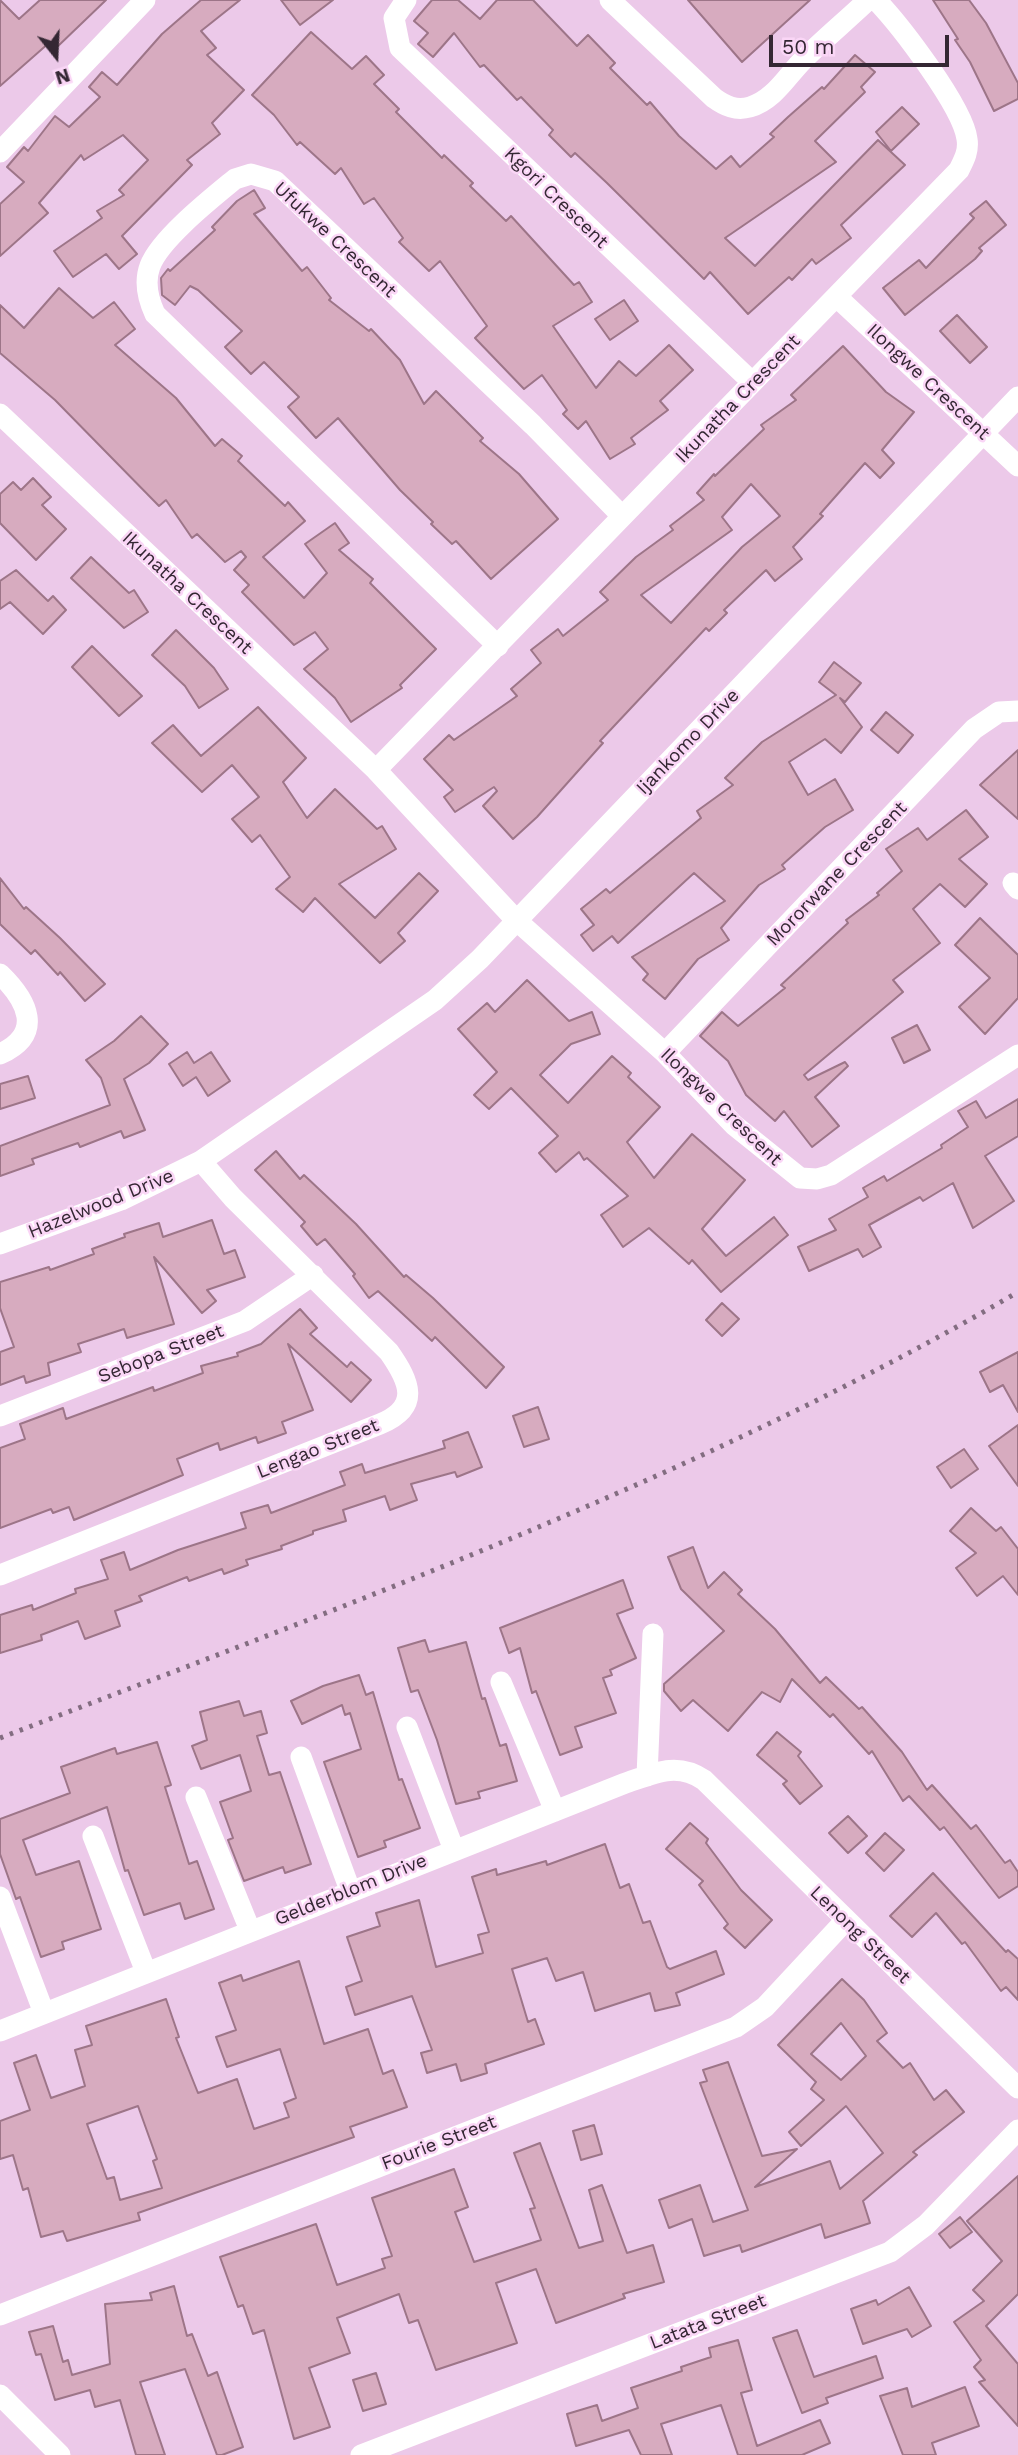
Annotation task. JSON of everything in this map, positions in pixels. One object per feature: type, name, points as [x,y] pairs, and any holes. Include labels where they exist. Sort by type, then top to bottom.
[{"type":"street","points":[[0,152],[145,0]]},
{"type":"street","name":"Kgori Crescent","points":[[406,0],[394,18],[394,26],[400,48],[412,62],[752,382]]},
{"type":"street","points":[[610,0],[714,98],[725,106],[737,108],[755,105],[774,93],[803,60],[868,0]]},
{"type":"street","name":"Ikunatha Crescent","points":[[376,770],[953,177],[965,158],[967,136],[922,55],[876,0]]},
{"type":"street","name":"Ufukwe Crescent","points":[[498,646],[155,314],[149,302],[147,279],[158,251],[235,179],[251,174],[275,181],[533,425],[622,516]]},
{"type":"street","name":"Ilongwe Crescent","points":[[838,298],[1018,467]]},
{"type":"street","name":"Ijankomo Drive","points":[[339,1064],[435,1000],[516,920],[1018,397]]},
{"type":"street","name":"Ikunatha Crescent","points":[[0,414],[376,770],[516,920]]},
{"type":"street","name":"Mororwane Crescent","points":[[664,1053],[974,729],[999,712],[1018,711]]},
{"type":"street","name":"Ilongwe Crescent","points":[[516,920],[664,1053],[734,1125],[800,1178],[817,1179],[831,1175],[1018,1055]]},
{"type":"street","points":[[0,974],[20,998],[28,1027],[16,1047],[0,1054]]},
{"type":"street","name":"Hazelwood Drive","points":[[0,1244],[121,1200],[201,1161],[339,1064]]},
{"type":"street","name":"Lengao Street","points":[[0,1575],[401,1413],[409,1396],[400,1368],[389,1352],[233,1198],[201,1161]]},
{"type":"street","name":"Sebopa Street","points":[[0,1416],[246,1321],[313,1275]]},
{"type":"street","points":[[647,1776],[653,1634]]},
{"type":"street","points":[[501,1682],[555,1811]]},
{"type":"street","points":[[407,1727],[454,1850]]},
{"type":"street","points":[[301,1757],[350,1890]]},
{"type":"street","name":"Gelderblom Drive","points":[[0,2031],[350,1890],[647,1776],[677,1768],[687,1770],[704,1780]]},
{"type":"street","name":"Lenong Street","points":[[704,1780],[1018,2088]]},
{"type":"street","points":[[196,1797],[250,1930]]},
{"type":"street","points":[[93,1836],[146,1972]]},
{"type":"street","points":[[0,1897],[44,2013]]},
{"type":"street","name":"Fourie Street","points":[[0,2315],[736,2027],[765,2007],[845,1921]]},
{"type":"street","name":"Latata Street","points":[[361,2455],[890,2252],[926,2225],[1018,2130]]},
{"type":"street","points":[[0,2395],[60,2455]]},
{"type":"building","points":[[0,0],[19,19],[40,0],[106,0],[56,48],[50,42],[0,86]]},
{"type":"building","points":[[201,0],[240,0],[201,31],[216,48],[207,55],[244,90],[212,123],[220,134],[187,160],[192,165],[122,236],[137,254],[119,269],[106,254],[73,277],[54,251],[102,218],[97,211],[124,195],[119,190],[148,160],[123,135],[84,160],[81,155],[39,203],[48,213],[0,256],[0,204],[24,182],[7,167],[24,147],[28,151],[55,116],[69,127],[100,97],[89,87],[102,72],[117,85],[162,34]]},
{"type":"building","points":[[281,0],[333,0],[300,25]]},
{"type":"building","points":[[432,0],[458,0],[480,19],[497,0],[533,0],[577,46],[588,35],[615,63],[610,68],[647,105],[650,102],[679,136],[716,169],[731,156],[740,167],[774,137],[770,134],[788,117],[822,87],[824,89],[855,55],[875,72],[861,87],[865,92],[815,141],[836,162],[725,238],[755,266],[878,140],[905,165],[841,225],[851,238],[816,264],[812,259],[792,280],[789,277],[748,314],[710,272],[704,279],[575,153],[571,157],[549,135],[553,130],[521,97],[517,100],[484,65],[480,67],[454,33],[433,57],[418,44],[428,33],[414,21]]},
{"type":"building","points":[[688,0],[810,0],[742,62]]},
{"type":"building","points":[[933,0],[969,0],[986,23],[1018,83],[1018,99],[994,111],[970,62],[955,40],[958,39]]},
{"type":"building","points":[[311,32],[352,69],[366,56],[384,75],[374,84],[399,109],[396,112],[442,158],[444,155],[473,183],[470,186],[506,221],[511,216],[574,285],[579,282],[592,302],[553,326],[596,388],[619,361],[636,376],[669,345],[693,370],[660,401],[668,410],[631,438],[635,444],[610,459],[586,421],[578,429],[563,414],[567,410],[542,375],[524,389],[475,338],[487,326],[440,261],[429,271],[399,242],[403,238],[374,198],[364,204],[341,168],[335,174],[300,142],[297,145],[274,115],[252,95]]},
{"type":"building","points":[[902,107],[919,124],[891,151],[876,132]]},
{"type":"building","points":[[254,190],[265,208],[254,214],[302,271],[307,267],[331,298],[329,300],[369,331],[371,329],[400,360],[424,404],[436,391],[483,438],[480,441],[519,474],[558,519],[491,579],[456,541],[452,544],[431,524],[433,522],[400,490],[338,418],[316,438],[288,407],[299,397],[264,362],[251,374],[225,347],[242,331],[198,290],[190,286],[175,305],[162,295],[161,278],[168,269],[170,271],[215,230],[212,227],[237,201]]},
{"type":"building","points":[[986,201],[1006,225],[979,248],[982,251],[975,259],[905,315],[883,288],[919,260],[926,268],[974,218],[970,214]]},
{"type":"building","points":[[59,288],[93,318],[114,302],[135,329],[115,345],[176,398],[215,446],[222,439],[242,456],[238,461],[285,506],[288,502],[305,521],[263,557],[304,598],[327,573],[305,544],[335,523],[349,543],[339,550],[373,579],[370,583],[436,649],[400,685],[402,688],[351,722],[335,698],[304,669],[328,649],[315,632],[294,645],[242,592],[249,585],[234,570],[246,557],[241,551],[225,562],[197,534],[192,538],[166,500],[159,506],[55,400],[0,353],[0,305],[24,328]]},
{"type":"building","points":[[624,300],[638,321],[610,340],[595,319]]},
{"type":"building","points":[[957,315],[987,347],[970,363],[940,331]]},
{"type":"building","points":[[843,346],[886,392],[914,412],[882,450],[894,463],[880,478],[865,463],[820,514],[823,516],[793,547],[802,559],[775,581],[766,570],[724,610],[727,613],[709,631],[706,628],[600,741],[603,743],[537,817],[513,839],[483,806],[497,791],[494,787],[455,812],[444,797],[453,790],[424,759],[449,735],[454,740],[517,696],[511,689],[541,663],[531,650],[558,629],[563,636],[608,600],[600,592],[636,557],[673,530],[670,526],[704,500],[697,493],[764,429],[761,425],[796,400],[791,395]],"holes":[[[751,484],[780,516],[742,547],[671,623],[641,595],[732,530],[722,517]]]},
{"type":"building","points":[[33,478],[51,497],[42,505],[66,529],[36,560],[0,523],[0,494],[13,482],[21,490]]},
{"type":"building","points":[[91,557],[129,593],[134,590],[148,612],[124,628],[71,578]]},
{"type":"building","points":[[16,570],[48,601],[53,596],[66,610],[43,634],[10,602],[0,609],[0,581]]},
{"type":"building","points":[[176,630],[214,668],[228,689],[199,708],[185,686],[152,655]]},
{"type":"building","points":[[92,646],[142,696],[119,716],[72,667]]},
{"type":"building","points":[[834,662],[861,683],[845,702],[840,698],[862,727],[841,753],[825,739],[789,762],[808,795],[835,779],[853,810],[825,827],[782,865],[785,869],[759,885],[721,928],[729,940],[698,959],[665,999],[643,980],[648,974],[632,957],[725,901],[694,873],[618,943],[612,936],[593,951],[581,935],[594,925],[581,909],[606,889],[610,893],[701,818],[697,811],[733,785],[725,778],[762,742],[836,695],[819,682]]},
{"type":"building","points":[[258,707],[306,758],[283,782],[307,818],[335,789],[377,829],[382,826],[396,849],[339,884],[375,918],[419,873],[438,891],[398,933],[405,941],[380,963],[315,898],[303,912],[276,889],[290,877],[260,835],[252,842],[232,819],[259,797],[232,765],[202,792],[152,743],[173,725],[201,756]]},
{"type":"building","points":[[886,712],[913,735],[898,753],[871,730]]},
{"type":"building","points":[[1018,750],[1018,819],[980,785]]},
{"type":"building","points":[[966,810],[988,837],[959,859],[987,884],[965,907],[940,884],[913,909],[940,943],[893,980],[903,992],[804,1075],[808,1080],[845,1062],[848,1066],[815,1097],[839,1126],[812,1147],[784,1111],[775,1121],[746,1095],[728,1061],[700,1036],[722,1012],[738,1026],[785,988],[781,985],[848,923],[846,920],[879,895],[877,893],[902,871],[886,849],[918,828],[927,840]]},
{"type":"building","points":[[0,878],[24,909],[26,907],[60,938],[105,984],[85,1001],[60,972],[58,975],[35,950],[31,954],[0,924]]},
{"type":"building","points":[[980,918],[1018,955],[1018,998],[985,1034],[959,1007],[990,978],[955,945]]},
{"type":"building","points":[[527,980],[569,1021],[592,1012],[600,1034],[571,1044],[540,1075],[568,1103],[612,1056],[631,1073],[628,1077],[660,1107],[627,1142],[654,1178],[692,1134],[745,1180],[702,1229],[726,1256],[774,1217],[788,1235],[721,1292],[692,1260],[689,1264],[649,1228],[623,1247],[601,1215],[628,1196],[587,1158],[584,1160],[579,1152],[556,1172],[539,1153],[558,1136],[511,1088],[489,1109],[474,1095],[497,1072],[458,1029],[487,1003],[495,1012]]},
{"type":"building","points":[[141,1016],[168,1044],[149,1063],[124,1079],[145,1130],[124,1138],[121,1131],[80,1147],[78,1143],[32,1159],[34,1164],[0,1176],[0,1146],[110,1105],[101,1078],[86,1060],[114,1041]]},
{"type":"building","points":[[917,1025],[930,1050],[904,1063],[892,1038]]},
{"type":"building","points":[[187,1052],[194,1063],[211,1052],[230,1081],[208,1096],[196,1077],[183,1086],[169,1064]]},
{"type":"building","points":[[28,1076],[35,1098],[0,1109],[0,1084]]},
{"type":"building","points":[[1018,1099],[1018,1136],[985,1156],[1014,1201],[973,1228],[953,1183],[923,1201],[920,1197],[869,1225],[881,1247],[863,1257],[858,1249],[809,1271],[798,1247],[836,1230],[829,1219],[868,1197],[863,1188],[884,1176],[887,1181],[942,1148],[941,1145],[968,1127],[958,1111],[976,1101],[986,1118]]},
{"type":"building","points":[[276,1151],[300,1179],[304,1175],[356,1224],[404,1277],[406,1275],[433,1298],[504,1367],[486,1388],[435,1337],[432,1341],[378,1291],[369,1298],[353,1276],[355,1274],[325,1239],[317,1245],[301,1226],[305,1222],[255,1170]]},
{"type":"building","points":[[212,1220],[224,1254],[235,1250],[245,1277],[207,1290],[216,1301],[202,1313],[154,1257],[174,1324],[127,1338],[124,1329],[78,1344],[81,1352],[48,1363],[50,1375],[26,1383],[24,1376],[0,1385],[0,1352],[14,1347],[0,1308],[0,1282],[49,1267],[50,1270],[94,1254],[92,1249],[125,1237],[124,1234],[159,1223],[163,1237]]},
{"type":"building","points":[[722,1303],[739,1319],[722,1336],[706,1320]]},
{"type":"building","points":[[300,1309],[317,1328],[310,1334],[347,1367],[351,1362],[371,1380],[351,1402],[288,1344],[313,1410],[282,1422],[286,1433],[258,1443],[256,1437],[220,1450],[218,1443],[177,1459],[183,1475],[74,1520],[69,1507],[53,1513],[51,1509],[0,1528],[0,1448],[25,1439],[20,1424],[63,1408],[66,1419],[153,1387],[154,1391],[203,1373],[201,1366],[238,1356],[237,1353],[261,1344]]},
{"type":"building","points":[[1018,1352],[1018,1412],[1003,1385],[990,1392],[980,1372]]},
{"type":"building","points":[[538,1407],[549,1439],[524,1447],[513,1416]]},
{"type":"building","points":[[1018,1425],[1018,1486],[989,1446]]},
{"type":"building","points":[[468,1432],[482,1467],[457,1477],[455,1472],[411,1484],[417,1500],[390,1510],[385,1496],[343,1510],[346,1521],[313,1531],[313,1534],[281,1546],[282,1549],[246,1560],[248,1565],[224,1574],[222,1569],[189,1581],[187,1577],[139,1596],[142,1601],[115,1611],[120,1626],[85,1639],[78,1621],[41,1635],[42,1640],[0,1653],[0,1615],[32,1605],[33,1610],[76,1593],[75,1589],[108,1579],[101,1560],[124,1552],[130,1570],[178,1550],[246,1528],[241,1513],[268,1505],[271,1513],[345,1485],[340,1472],[362,1464],[365,1473],[445,1448],[443,1441]]},
{"type":"building","points":[[964,1449],[978,1469],[951,1488],[937,1467]]},
{"type":"building","points":[[971,1508],[996,1531],[1001,1527],[1018,1549],[1018,1595],[1003,1576],[977,1596],[956,1568],[976,1553],[950,1531]]},
{"type":"building","points":[[693,1547],[708,1588],[724,1572],[742,1590],[738,1594],[775,1629],[820,1683],[826,1677],[859,1709],[862,1707],[902,1752],[927,1790],[932,1785],[971,1829],[976,1825],[1005,1863],[1010,1860],[1018,1872],[1018,1886],[999,1898],[944,1827],[940,1830],[909,1796],[903,1801],[872,1751],[869,1754],[833,1714],[830,1717],[792,1679],[780,1702],[762,1692],[728,1731],[693,1700],[681,1711],[664,1691],[664,1684],[724,1631],[681,1589],[668,1557]]},
{"type":"building","points":[[623,1580],[633,1608],[617,1614],[636,1658],[610,1670],[612,1675],[603,1678],[616,1713],[575,1727],[582,1747],[560,1755],[536,1691],[532,1693],[520,1648],[509,1653],[500,1628]]},
{"type":"building","points":[[425,1640],[429,1652],[466,1642],[482,1699],[485,1698],[500,1746],[506,1744],[517,1781],[478,1792],[480,1798],[456,1804],[437,1740],[418,1690],[411,1692],[398,1648]]},
{"type":"building","points":[[359,1675],[366,1695],[373,1692],[399,1780],[402,1779],[420,1828],[384,1841],[386,1847],[358,1857],[324,1762],[361,1749],[350,1713],[345,1715],[342,1705],[302,1724],[291,1701],[323,1686]]},
{"type":"building","points":[[239,1701],[244,1716],[261,1711],[267,1733],[257,1736],[269,1775],[280,1772],[311,1864],[285,1873],[283,1867],[244,1881],[228,1840],[233,1838],[220,1802],[251,1791],[240,1755],[201,1769],[192,1746],[207,1740],[200,1712]]},
{"type":"building","points":[[777,1732],[801,1752],[798,1756],[822,1786],[800,1804],[783,1784],[787,1781],[757,1755]]},
{"type":"building","points":[[157,1742],[171,1785],[165,1787],[189,1864],[197,1861],[214,1909],[185,1919],[180,1903],[144,1915],[128,1870],[125,1871],[107,1807],[23,1840],[36,1875],[79,1861],[101,1929],[62,1942],[64,1949],[41,1957],[20,1897],[16,1899],[0,1854],[0,1819],[70,1793],[61,1767],[115,1748],[117,1754]]},
{"type":"building","points":[[848,1816],[867,1836],[848,1853],[829,1833]]},
{"type":"building","points":[[690,1823],[708,1839],[706,1843],[741,1890],[772,1920],[745,1948],[724,1928],[728,1924],[699,1885],[703,1881],[666,1849]]},
{"type":"building","points":[[885,1833],[904,1850],[884,1871],[866,1853]]},
{"type":"building","points":[[605,1844],[620,1888],[629,1884],[643,1923],[650,1921],[667,1967],[670,1969],[716,1951],[724,1974],[676,1993],[680,2005],[655,2011],[650,1993],[595,2011],[583,1972],[556,1981],[547,1958],[512,1969],[528,2022],[535,2019],[544,2044],[485,2064],[487,2073],[461,2081],[456,2064],[427,2073],[421,2053],[432,2050],[412,1996],[355,2015],[346,1987],[362,1981],[347,1937],[380,1926],[376,1913],[419,1900],[436,1967],[483,1953],[478,1935],[489,1932],[472,1877],[496,1869],[497,1875],[546,1861],[547,1865]]},
{"type":"building","points":[[933,1873],[1006,1952],[1008,1950],[1018,1959],[1018,2000],[1006,1987],[1001,1991],[965,1942],[962,1944],[936,1913],[912,1937],[890,1916]]},
{"type":"building","points":[[299,1961],[324,2044],[368,2029],[383,2074],[393,2070],[407,2107],[350,2127],[354,2137],[138,2213],[140,2220],[67,2241],[63,2231],[41,2237],[28,2188],[23,2190],[13,2155],[0,2159],[0,2121],[30,2110],[14,2063],[36,2055],[51,2098],[85,2086],[75,2050],[92,2045],[86,2026],[166,1999],[179,2037],[176,2038],[198,2093],[237,2079],[254,2129],[289,2117],[284,2103],[296,2098],[280,2049],[227,2067],[216,2037],[236,2030],[219,1983],[241,1975],[243,1981]],"holes":[[[138,2106],[157,2159],[153,2161],[162,2188],[120,2200],[114,2177],[107,2179],[87,2124]]]},
{"type":"building","points":[[842,1979],[864,2000],[887,2033],[877,2041],[903,2068],[910,2063],[934,2100],[946,2090],[964,2112],[913,2152],[917,2155],[863,2201],[870,2223],[825,2238],[821,2224],[742,2252],[740,2245],[704,2256],[692,2219],[669,2228],[659,2200],[700,2185],[713,2222],[748,2210],[700,2083],[707,2081],[703,2070],[728,2062],[762,2156],[797,2149],[755,2187],[830,2161],[840,2189],[883,2153],[846,2106],[801,2146],[789,2132],[824,2100],[811,2089],[816,2082],[778,2045]],"holes":[[[841,2023],[866,2056],[841,2080],[811,2054]]]},
{"type":"building","points":[[594,2125],[602,2154],[581,2160],[573,2131]]},
{"type":"building","points":[[540,2143],[579,2248],[603,2241],[589,2190],[602,2185],[627,2253],[653,2245],[664,2282],[623,2294],[625,2298],[556,2323],[536,2269],[496,2283],[517,2343],[436,2370],[418,2320],[409,2323],[399,2294],[337,2318],[350,2353],[309,2368],[330,2427],[294,2439],[264,2330],[253,2334],[243,2305],[238,2307],[220,2257],[316,2224],[337,2285],[385,2268],[382,2259],[392,2256],[372,2198],[454,2169],[468,2207],[455,2212],[474,2262],[541,2240],[530,2209],[535,2208],[514,2153]]},
{"type":"building","points":[[1018,2176],[1018,2294],[986,2326],[1018,2364],[1018,2426],[979,2382],[985,2380],[974,2367],[981,2360],[954,2322],[984,2301],[973,2290],[1002,2261],[967,2221]]},
{"type":"building","points":[[960,2217],[972,2232],[950,2248],[939,2234]]},
{"type":"building","points":[[174,2286],[187,2336],[192,2334],[208,2376],[217,2372],[243,2447],[222,2455],[217,2455],[185,2369],[140,2382],[165,2455],[136,2455],[120,2400],[95,2407],[90,2390],[55,2400],[41,2354],[36,2355],[29,2332],[53,2326],[63,2362],[68,2360],[72,2375],[110,2364],[105,2304],[152,2300],[150,2293]]},
{"type":"building","points":[[909,2287],[931,2326],[912,2337],[907,2329],[863,2344],[851,2309],[876,2300],[878,2305]]},
{"type":"building","points":[[797,2330],[814,2377],[876,2356],[883,2378],[826,2398],[828,2403],[802,2413],[773,2338]]},
{"type":"building","points":[[738,2340],[752,2390],[741,2393],[757,2446],[820,2420],[830,2443],[802,2455],[738,2455],[721,2405],[661,2424],[672,2455],[641,2455],[629,2430],[576,2446],[567,2414],[597,2405],[602,2421],[638,2408],[631,2388],[682,2371],[681,2367],[711,2357],[709,2348]]},
{"type":"building","points":[[376,2373],[386,2404],[363,2411],[353,2380]]},
{"type":"building","points":[[965,2387],[979,2426],[932,2443],[936,2455],[903,2455],[880,2396],[907,2388],[912,2407]]},
{"type":"railway","points":[[0,1738],[389,1588],[646,1481],[896,1360],[1018,1292]]}]
